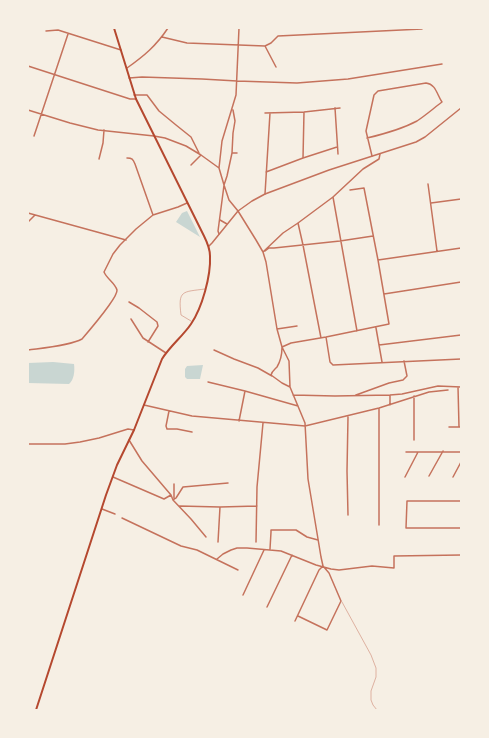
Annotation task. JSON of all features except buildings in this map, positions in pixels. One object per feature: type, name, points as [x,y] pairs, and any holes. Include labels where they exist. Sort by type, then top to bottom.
[{"type":"main road","points":[[36,710],[117,465],[134,430],[162,359],[192,322],[201,304],[210,265],[209,246],[134,95],[114,28]]},
{"type":"street","points":[[126,68],[151,50],[168,28]]},
{"type":"street","points":[[239,28],[236,95],[222,141],[218,168],[229,200],[238,211],[263,252],[266,262],[277,329],[282,347],[289,361],[290,387],[304,419],[308,479],[320,557],[323,566],[329,573],[341,601],[327,630],[298,616]]},
{"type":"street","points":[[162,37],[187,43],[265,46],[271,43],[278,36],[422,29]]},
{"type":"street","points":[[46,31],[58,30],[120,50]]},
{"type":"street","points":[[34,136],[68,34]]},
{"type":"street","points":[[265,46],[276,67]]},
{"type":"street","points":[[129,78],[142,77],[237,82],[297,83],[339,80],[442,64]]},
{"type":"street","points":[[28,66],[130,99],[136,98]]},
{"type":"street","points":[[367,138],[394,130],[418,120],[442,102],[434,86],[430,83],[426,83],[378,91],[374,95],[366,131],[367,138],[372,156]]},
{"type":"street","points":[[134,95],[147,95],[159,110],[176,126],[191,137],[199,154]]},
{"type":"street","points":[[219,235],[218,231],[224,185],[232,152],[235,121],[233,108]]},
{"type":"street","points":[[335,108],[338,154]]},
{"type":"street","points":[[265,113],[304,112],[340,108]]},
{"type":"street","points":[[209,246],[238,211],[252,201],[265,194],[330,170],[416,142],[425,137],[461,108]]},
{"type":"street","points":[[28,110],[70,123],[104,130],[154,136],[175,142],[201,155],[218,168]]},
{"type":"street","points":[[303,158],[304,112]]},
{"type":"street","points":[[265,194],[270,113]]},
{"type":"street","points":[[99,159],[103,143],[104,130]]},
{"type":"street","points":[[266,172],[303,158],[337,148]]},
{"type":"street","points":[[232,152],[236,153]]},
{"type":"street","points":[[263,252],[283,233],[333,198],[363,169],[379,159],[380,154]]},
{"type":"street","points":[[191,165],[201,155]]},
{"type":"street","points":[[127,158],[133,159],[153,215]]},
{"type":"street","points":[[428,184],[437,251]]},
{"type":"street","points":[[282,347],[291,343],[376,328],[389,324],[364,188],[350,190]]},
{"type":"street","points":[[333,198],[357,331]]},
{"type":"street","points":[[430,203],[461,199]]},
{"type":"street","points":[[28,350],[66,344],[82,339],[117,293],[116,289],[104,272],[113,254],[136,229],[153,215],[187,203]]},
{"type":"street","points":[[28,213],[126,240]]},
{"type":"street","points":[[28,222],[35,215]]},
{"type":"street","points":[[220,220],[227,224]]},
{"type":"street","points":[[298,223],[320,338]]},
{"type":"street","points":[[263,252],[269,248],[374,236]]},
{"type":"street","points":[[378,260],[461,248]]},
{"type":"street","points":[[384,294],[461,282]]},
{"type":"street","points":[[129,302],[157,322],[158,326],[148,342]]},
{"type":"street","points":[[132,319],[142,338],[166,353]]},
{"type":"street","points":[[277,329],[297,326]]},
{"type":"street","points":[[376,328],[382,362]]},
{"type":"street","points":[[379,346],[461,335]]},
{"type":"street","points":[[326,337],[331,364],[461,359]]},
{"type":"street","points":[[272,376],[271,373],[278,364],[282,347]]},
{"type":"street","points":[[214,350],[258,368],[290,387]]},
{"type":"street","points":[[354,396],[389,383],[404,380],[407,376],[404,361]]},
{"type":"street","points":[[208,382],[298,406]]},
{"type":"street","points":[[293,395],[390,395],[402,394],[438,386],[460,387],[460,427],[449,427]]},
{"type":"street","points":[[422,394],[423,389]]},
{"type":"street","points":[[144,405],[192,416],[305,426],[390,405],[436,390],[448,390]]},
{"type":"street","points":[[240,421],[245,391]]},
{"type":"street","points":[[390,395],[390,405]]},
{"type":"street","points":[[414,396],[414,440]]},
{"type":"street","points":[[378,525],[379,408]]},
{"type":"street","points":[[169,411],[166,426],[167,429],[192,432]]},
{"type":"street","points":[[348,416],[348,515]]},
{"type":"street","points":[[256,542],[257,488],[263,423]]},
{"type":"street","points":[[28,444],[65,444],[100,438],[128,429],[134,430]]},
{"type":"street","points":[[129,440],[142,461],[171,495],[173,500],[206,537]]},
{"type":"street","points":[[429,476],[443,451]]},
{"type":"street","points":[[406,452],[461,452]]},
{"type":"street","points":[[404,477],[418,452]]},
{"type":"street","points":[[453,477],[461,462]]},
{"type":"street","points":[[113,477],[164,499],[171,495]]},
{"type":"street","points":[[173,500],[183,487],[228,483]]},
{"type":"street","points":[[173,500],[174,484]]},
{"type":"street","points":[[461,501],[406,501],[406,528],[461,528]]},
{"type":"street","points":[[179,506],[257,506]]},
{"type":"street","points":[[218,542],[220,507]]},
{"type":"street","points":[[102,509],[115,514]]},
{"type":"street","points":[[122,518],[181,546],[197,550],[238,570]]},
{"type":"street","points":[[270,550],[271,530],[296,530],[307,537],[318,540]]},
{"type":"street","points":[[217,560],[223,554],[237,548],[264,549],[281,551],[316,565],[339,570],[372,566],[394,568],[394,556],[461,555]]},
{"type":"street","points":[[243,595],[264,549]]},
{"type":"street","points":[[267,608],[292,555]]},
{"type":"street","points":[[295,621],[319,570],[323,566]]},
{"type":"lane","points":[[192,322],[181,315],[179,303],[181,295],[184,292],[205,288]]},
{"type":"lane","points":[[341,601],[371,655],[376,668],[376,677],[371,691],[371,700],[377,710]]},
{"type":"shaded area","points":[[187,211],[200,237],[176,222],[182,213]]},
{"type":"shaded area","points":[[53,362],[74,364],[74,375],[69,384],[28,383],[28,363]]},
{"type":"shaded area","points":[[203,365],[200,379],[187,379],[185,377],[185,369],[187,366]]}]
